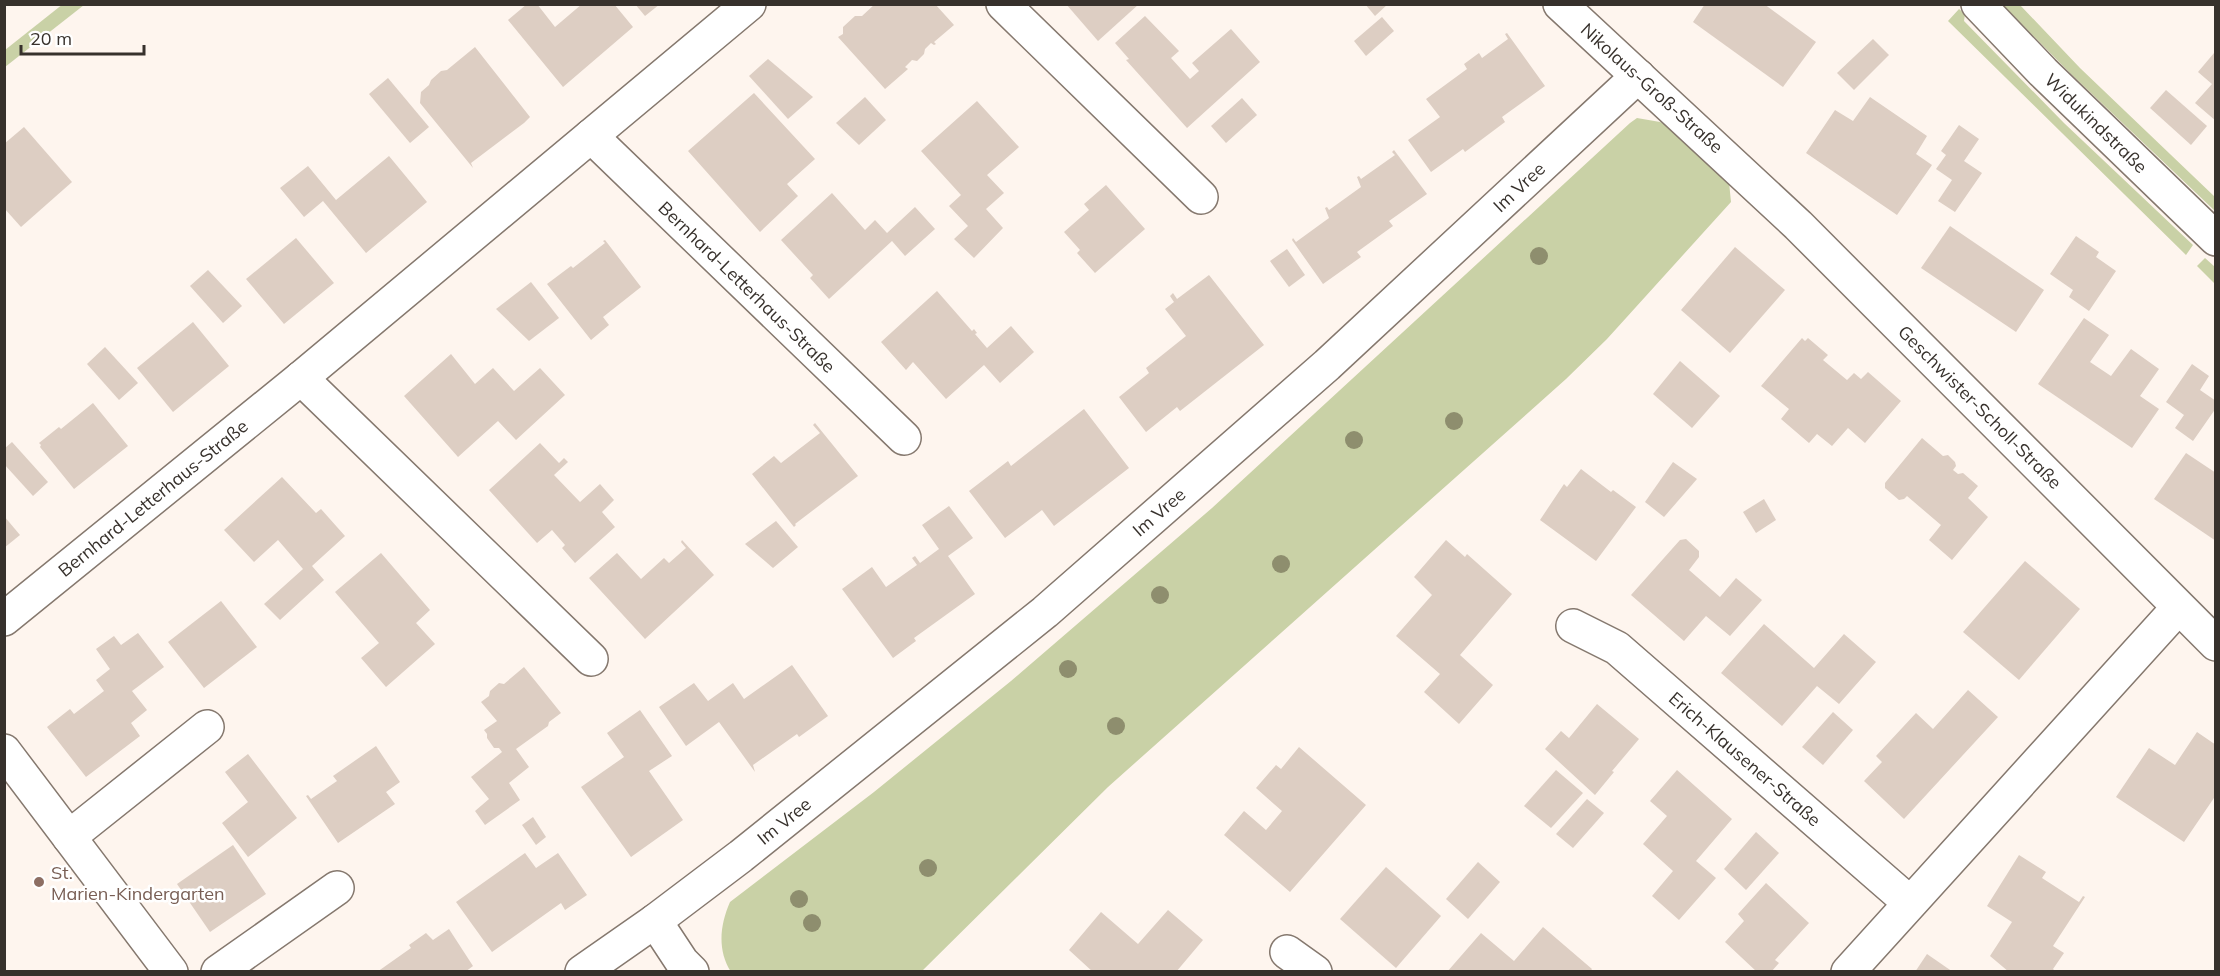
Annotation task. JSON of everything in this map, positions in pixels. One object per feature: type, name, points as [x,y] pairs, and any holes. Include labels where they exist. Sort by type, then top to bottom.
[{"type":"street","name":"Bernhard-Letterhaus-Straße","points":[[4,619],[301,378],[749,4]]},
{"type":"street","points":[[1003,4],[1201,197]]},
{"type":"street","name":"Nikolaus-Groß-Straße","points":[[1560,4],[1743,172]]},
{"type":"street","name":"Widukindstraße","points":[[1978,4],[2043,72],[2216,238]]},
{"type":"street","name":"Im Vree","points":[[582,972],[655,921],[750,849],[1045,612],[1327,365],[1638,76]]},
{"type":"street","name":"Bernhard-Letterhaus-Straße","points":[[591,136],[904,438]]},
{"type":"street","name":"Geschwister-Scholl-Straße","points":[[1743,172],[2216,644]]},
{"type":"street","points":[[301,378],[591,659]]},
{"type":"street","points":[[1848,972],[2178,608]]},
{"type":"street","name":"Erich-Klausener-Straße","points":[[1573,626],[1617,648],[1910,903]]},
{"type":"street","points":[[69,837],[207,727]]},
{"type":"street","points":[[4,751],[171,972]]},
{"type":"street","points":[[218,972],[336,888]]},
{"type":"street","points":[[655,921],[682,962],[692,972]]},
{"type":"street","points":[[1287,952],[1315,972]]},
{"type":"green space","points":[[63,4],[84,5],[5,67],[5,50]]},
{"type":"green space","points":[[2003,5],[2020,5],[2080,68],[2215,197],[2215,211],[2071,74]]},
{"type":"green space","points":[[1959,9],[1965,14],[1964,21],[2064,123],[2193,245],[2186,255],[1948,21]]},
{"type":"green space","points":[[1637,118],[1660,122],[1670,127],[1729,182],[1731,202],[1607,339],[1566,379],[1108,787],[922,971],[731,972],[724,955],[721,937],[730,902],[874,792],[1011,681],[1212,508]]},
{"type":"green space","points":[[2205,258],[2215,267],[2215,284],[2197,266]]},
{"type":"building","points":[[527,4],[537,4],[555,27],[582,4],[614,4],[633,27],[563,87],[508,20]]},
{"type":"building","points":[[635,4],[660,4],[645,16]]},
{"type":"building","points":[[875,4],[935,4],[954,25],[934,42],[936,44],[931,43],[917,61],[912,60],[905,67],[908,69],[885,89],[838,37],[843,34],[843,27],[855,16],[862,16]]},
{"type":"building","points":[[1066,4],[1139,4],[1098,41]]},
{"type":"building","points":[[1365,4],[1388,4],[1375,16]]},
{"type":"building","points":[[1705,4],[1764,4],[1816,42],[1783,87],[1693,22]]},
{"type":"building","points":[[1145,16],[1179,51],[1171,58],[1190,79],[1199,71],[1192,63],[1231,29],[1260,62],[1187,128],[1126,60],[1129,59],[1115,43]]},
{"type":"building","points":[[1382,17],[1394,31],[1366,56],[1354,41]]},
{"type":"building","points":[[1507,33],[1545,86],[1502,117],[1505,122],[1465,152],[1463,149],[1431,172],[1408,140],[1440,117],[1426,99],[1467,69],[1464,64],[1479,53],[1482,58],[1508,39],[1505,34]]},
{"type":"building","points":[[1873,39],[1889,55],[1854,90],[1837,73]]},
{"type":"building","points":[[475,47],[530,117],[471,163],[473,168],[420,103],[421,92],[431,80]]},
{"type":"building","points":[[2214,53],[2216,55],[2216,121],[2195,103],[2212,84],[2198,72]]},
{"type":"building","points":[[768,59],[813,97],[788,119],[749,76]]},
{"type":"building","points":[[388,78],[429,127],[410,143],[369,94]]},
{"type":"building","points":[[2166,90],[2207,126],[2191,145],[2150,108]]},
{"type":"building","points":[[754,93],[815,159],[787,184],[798,196],[760,232],[688,151]]},
{"type":"building","points":[[865,97],[886,120],[859,145],[836,123]]},
{"type":"building","points":[[1870,97],[1927,136],[1916,154],[1932,165],[1897,215],[1806,153],[1835,110],[1853,121]]},
{"type":"building","points":[[1242,98],[1257,115],[1226,143],[1211,126]]},
{"type":"building","points":[[977,101],[1019,147],[987,175],[1004,193],[986,209],[1003,228],[974,258],[954,239],[968,226],[949,206],[961,195],[921,151]]},
{"type":"building","points":[[1959,125],[1979,139],[1964,161],[1982,173],[1955,212],[1938,201],[1952,180],[1936,169],[1946,155],[1941,151]]},
{"type":"building","points":[[24,127],[72,182],[21,227],[4,208],[4,144]]},
{"type":"building","points":[[1394,150],[1427,194],[1389,221],[1393,226],[1357,252],[1361,257],[1323,284],[1292,240],[1293,238],[1296,242],[1329,218],[1325,208],[1329,210],[1361,187],[1357,177],[1361,179],[1395,155],[1392,152]]},
{"type":"building","points":[[389,156],[427,202],[366,253],[323,201],[304,217],[280,188],[308,166],[336,200]]},
{"type":"building","points":[[1106,185],[1145,229],[1095,273],[1077,253],[1080,250],[1064,232],[1089,210],[1084,204]]},
{"type":"building","points":[[832,193],[865,230],[875,220],[887,233],[915,207],[935,229],[905,256],[892,241],[829,299],[810,278],[813,275],[781,240]]},
{"type":"building","points":[[1950,226],[2044,290],[2016,332],[1921,268]]},
{"type":"building","points":[[2076,236],[2099,252],[2096,257],[2116,271],[2089,311],[2069,297],[2073,290],[2050,274]]},
{"type":"building","points":[[296,238],[334,283],[284,324],[246,279]]},
{"type":"building","points":[[605,240],[641,287],[603,317],[609,325],[591,340],[547,284],[571,266],[573,268],[605,243],[603,241]]},
{"type":"building","points":[[1735,247],[1785,290],[1730,353],[1681,310]]},
{"type":"building","points":[[1287,249],[1305,275],[1289,287],[1270,261]]},
{"type":"building","points":[[208,270],[242,306],[223,323],[190,286]]},
{"type":"building","points":[[1209,275],[1264,345],[1180,411],[1177,407],[1146,432],[1119,397],[1149,373],[1146,368],[1186,336],[1165,309],[1174,302],[1170,296],[1173,293],[1177,299]]},
{"type":"building","points":[[531,282],[559,318],[529,341],[496,309]]},
{"type":"building","points":[[937,291],[972,331],[974,329],[977,333],[975,334],[987,348],[1011,326],[1034,352],[1000,383],[984,365],[946,399],[913,362],[906,370],[881,342]]},
{"type":"building","points":[[2084,318],[2109,335],[2090,362],[2111,376],[2131,349],[2159,369],[2140,396],[2159,409],[2132,448],[2038,384]]},
{"type":"building","points":[[193,322],[229,366],[173,412],[137,368]]},
{"type":"building","points":[[1802,338],[1805,341],[1808,338],[1828,355],[1823,360],[1847,380],[1854,373],[1861,379],[1868,372],[1901,401],[1865,443],[1848,428],[1832,446],[1817,434],[1809,443],[1781,419],[1789,409],[1761,386]]},
{"type":"building","points":[[105,347],[138,383],[119,400],[87,364]]},
{"type":"building","points":[[451,354],[475,384],[493,368],[514,391],[540,368],[565,395],[516,440],[498,421],[458,457],[404,396]]},
{"type":"building","points":[[1680,361],[1720,396],[1692,428],[1653,394]]},
{"type":"building","points":[[2192,364],[2209,376],[2200,390],[2216,401],[2216,408],[2193,441],[2175,428],[2184,415],[2166,402]]},
{"type":"building","points":[[93,403],[128,446],[74,489],[39,443],[59,427],[61,429]]},
{"type":"building","points":[[1084,409],[1129,468],[1054,526],[1042,510],[1005,538],[969,491],[1008,461],[1011,466]]},
{"type":"building","points":[[815,423],[858,476],[794,527],[752,474],[774,456],[781,463],[820,433],[813,425]]},
{"type":"building","points":[[1922,438],[1943,456],[1948,455],[1955,462],[1956,466],[1953,470],[1958,474],[1963,473],[1978,486],[1968,498],[1988,517],[1952,560],[1929,540],[1941,525],[1907,496],[1899,500],[1885,488],[1885,483]]},
{"type":"building","points":[[12,442],[48,482],[33,496],[4,464],[4,449]]},
{"type":"building","points":[[540,443],[559,463],[564,458],[568,462],[554,475],[580,502],[600,484],[614,500],[602,512],[615,527],[575,563],[562,548],[565,545],[552,530],[537,543],[489,490]]},
{"type":"building","points":[[2186,453],[2216,473],[2216,541],[2154,499]]},
{"type":"building","points":[[1673,462],[1697,479],[1664,517],[1645,502]]},
{"type":"building","points":[[1581,469],[1611,492],[1613,490],[1636,507],[1596,561],[1540,520],[1564,484],[1567,487]]},
{"type":"building","points":[[282,477],[316,513],[321,509],[345,536],[312,566],[324,580],[280,620],[264,604],[303,569],[278,540],[254,562],[224,530]]},
{"type":"building","points":[[1764,499],[1776,520],[1756,533],[1743,512]]},
{"type":"building","points":[[949,506],[973,538],[948,556],[975,594],[914,638],[916,641],[893,658],[842,589],[872,567],[886,587],[917,565],[912,558],[915,556],[920,563],[939,549],[922,525]]},
{"type":"building","points":[[4,516],[20,535],[4,548]]},
{"type":"building","points":[[776,521],[798,547],[773,568],[745,544]]},
{"type":"building","points":[[1686,539],[1699,551],[1699,557],[1689,570],[1720,597],[1736,578],[1762,600],[1730,636],[1706,616],[1684,641],[1631,595],[1680,540]]},
{"type":"building","points":[[682,540],[714,575],[645,639],[589,578],[617,553],[641,579],[664,558],[669,563],[686,548]]},
{"type":"building","points":[[1446,540],[1465,557],[1467,554],[1512,594],[1460,655],[1493,685],[1459,724],[1424,692],[1440,674],[1396,636],[1432,595],[1414,577]]},
{"type":"building","points":[[381,553],[430,610],[416,623],[435,644],[386,687],[361,658],[379,643],[335,592]]},
{"type":"building","points":[[2025,561],[2080,609],[2019,680],[1963,632]]},
{"type":"building","points":[[221,601],[257,647],[204,688],[168,642]]},
{"type":"building","points":[[1764,624],[1814,668],[1844,634],[1876,662],[1839,704],[1817,686],[1782,726],[1721,673]]},
{"type":"building","points":[[138,633],[164,667],[132,691],[147,710],[131,723],[140,736],[86,777],[47,727],[70,709],[74,714],[104,691],[96,680],[110,669],[96,649],[114,636],[121,645]]},
{"type":"building","points":[[792,665],[828,716],[799,737],[797,734],[753,765],[755,772],[719,722],[686,746],[659,707],[694,683],[708,701],[733,683],[744,699]]},
{"type":"building","points":[[524,667],[561,713],[549,722],[548,726],[516,749],[529,767],[509,783],[520,800],[485,825],[475,811],[489,799],[471,777],[502,752],[499,748],[494,748],[487,738],[484,730],[497,721],[481,702],[499,683],[504,684]]},
{"type":"building","points":[[1968,690],[1998,717],[1904,819],[1864,781],[1882,762],[1876,756],[1916,713],[1933,729]]},
{"type":"building","points":[[1597,704],[1639,739],[1595,795],[1545,749],[1561,731],[1569,738]]},
{"type":"building","points":[[640,710],[672,756],[649,771],[683,820],[631,857],[581,787],[624,757],[607,733]]},
{"type":"building","points":[[1833,712],[1853,730],[1823,765],[1802,747]]},
{"type":"building","points":[[2197,732],[2216,745],[2216,795],[2184,842],[2116,797],[2149,748],[2175,765]]},
{"type":"building","points":[[376,746],[400,782],[386,792],[395,804],[338,843],[306,796],[308,795],[311,799],[337,781],[333,776]]},
{"type":"building","points":[[1299,747],[1366,805],[1290,892],[1224,835],[1244,811],[1266,830],[1282,811],[1256,788],[1276,765],[1281,769]]},
{"type":"building","points":[[248,754],[297,818],[248,857],[222,823],[248,802],[225,772]]},
{"type":"building","points":[[1556,770],[1583,793],[1551,828],[1524,806]]},
{"type":"building","points":[[1677,770],[1732,819],[1696,861],[1716,878],[1679,920],[1652,896],[1673,871],[1643,844],[1667,816],[1650,801]]},
{"type":"building","points":[[1587,799],[1604,813],[1573,848],[1556,834]]},
{"type":"building","points":[[533,817],[546,837],[536,845],[522,825]]},
{"type":"building","points":[[1756,832],[1779,853],[1746,890],[1724,869]]},
{"type":"building","points":[[233,845],[266,894],[210,932],[177,884]]},
{"type":"building","points":[[525,853],[536,868],[558,853],[587,895],[565,910],[561,903],[492,952],[456,902]]},
{"type":"building","points":[[2019,855],[2046,872],[2042,878],[2079,902],[2083,896],[2085,897],[2053,946],[2064,953],[2053,969],[2056,972],[2009,972],[1990,956],[2012,922],[1987,906]]},
{"type":"building","points":[[1478,862],[1500,882],[1468,919],[1446,899]]},
{"type":"building","points":[[1386,867],[1441,916],[1396,968],[1340,919]]},
{"type":"building","points":[[1766,883],[1809,923],[1775,960],[1779,963],[1771,972],[1757,972],[1725,942],[1744,921],[1738,914]]},
{"type":"building","points":[[1168,910],[1203,940],[1176,972],[1093,972],[1069,950],[1101,912],[1138,944]]},
{"type":"building","points":[[1543,927],[1592,969],[1590,972],[1447,972],[1481,933],[1514,961]]},
{"type":"building","points":[[449,929],[473,966],[465,972],[377,972],[411,948],[409,945],[426,933],[433,940]]},
{"type":"building","points":[[1927,954],[1953,972],[1915,972]]},
{"type":"place","name":"St. Marien-Kindergarten","points":[[39,882]]}]
